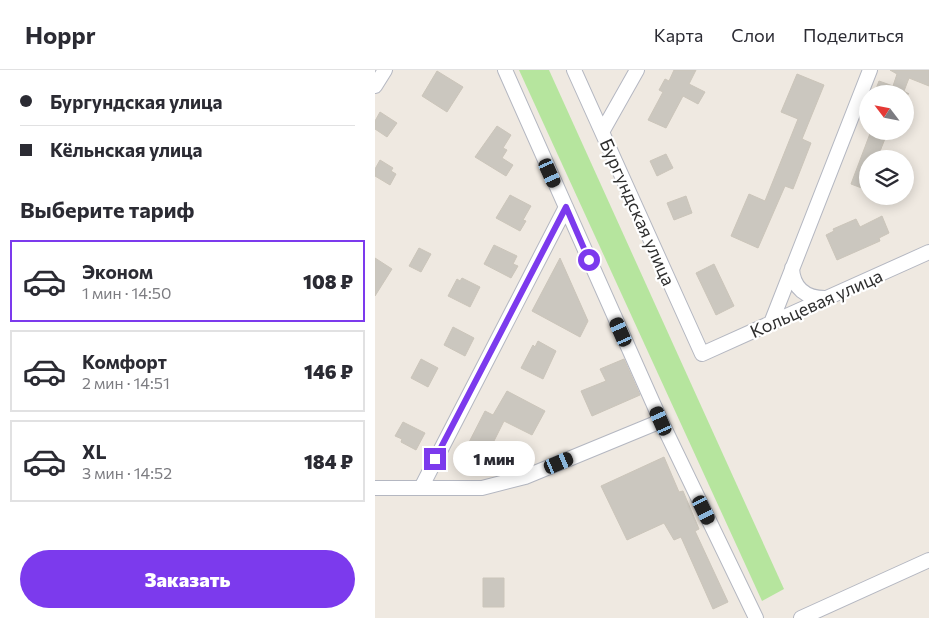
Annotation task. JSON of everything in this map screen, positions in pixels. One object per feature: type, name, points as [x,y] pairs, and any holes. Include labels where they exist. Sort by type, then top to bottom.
[{"type":"street","points":[[375,86],[385,70]]},
{"type":"street","points":[[505,70],[661,421],[756,618]]},
{"type":"street","name":"Бургундская улица","points":[[574,70],[702,354]]},
{"type":"street","points":[[602,132],[637,70]]},
{"type":"street","points":[[771,323],[870,70]]},
{"type":"street","points":[[421,488],[566,207]]},
{"type":"street","name":"Кольцевая улица","points":[[702,354],[929,252]]},
{"type":"street","points":[[791,268],[792,279],[805,294],[814,298],[827,298]]},
{"type":"street","points":[[375,488],[482,488],[525,477],[661,421]]},
{"type":"street","points":[[801,618],[929,560]]},
{"type":"green space","points":[[519,70],[549,70],[784,589],[762,601]]},
{"type":"building","points":[[674,70],[696,70],[689,84],[705,92],[698,104],[683,96],[666,128],[648,120],[663,92],[659,90],[665,79],[669,81]]},
{"type":"building","points":[[890,70],[929,70],[929,86],[909,78],[906,85],[893,85],[897,74]]},
{"type":"building","points":[[437,71],[463,87],[447,112],[422,96]]},
{"type":"building","points":[[797,74],[824,85],[802,139],[811,143],[793,189],[785,186],[758,248],[731,236],[749,194],[765,201],[798,119],[781,112]]},
{"type":"building","points":[[879,81],[890,85],[877,85]]},
{"type":"building","points":[[380,112],[397,123],[387,137],[375,129],[375,121]]},
{"type":"building","points":[[497,126],[511,135],[503,148],[507,150],[502,158],[513,165],[506,176],[475,157]]},
{"type":"building","points":[[868,140],[884,140],[881,150],[864,150]]},
{"type":"building","points":[[666,154],[673,168],[657,176],[650,161]]},
{"type":"building","points":[[380,160],[393,168],[391,171],[396,174],[390,185],[375,176],[375,169]]},
{"type":"building","points":[[859,163],[859,187],[851,184]]},
{"type":"building","points":[[510,195],[531,206],[523,220],[526,221],[520,231],[496,218]]},
{"type":"building","points":[[686,196],[692,213],[674,220],[667,203]]},
{"type":"building","points":[[882,216],[889,233],[879,238],[880,241],[837,260],[826,235],[834,231],[833,229],[856,219],[860,227]]},
{"type":"building","points":[[494,245],[517,256],[513,264],[518,266],[511,278],[484,264]]},
{"type":"building","points":[[419,248],[431,254],[421,272],[409,266]]},
{"type":"building","points":[[375,258],[392,269],[375,296]]},
{"type":"building","points":[[560,258],[588,321],[580,337],[532,311]]},
{"type":"building","points":[[714,264],[734,306],[716,315],[696,273]]},
{"type":"building","points":[[462,278],[480,287],[470,307],[448,296],[457,279],[460,281]]},
{"type":"building","points":[[453,327],[474,338],[465,356],[444,345]]},
{"type":"building","points":[[538,341],[556,351],[543,379],[521,368],[533,345],[535,347]]},
{"type":"building","points":[[421,359],[438,368],[428,387],[411,378]]},
{"type":"building","points":[[624,359],[640,395],[592,416],[581,391],[606,381],[600,369]]},
{"type":"building","points":[[507,391],[545,411],[532,435],[504,421],[488,453],[464,452],[485,411],[493,415]]},
{"type":"building","points":[[403,422],[425,433],[416,450],[401,442],[402,439],[395,436]]},
{"type":"building","points":[[664,457],[679,492],[683,491],[699,529],[695,531],[728,602],[713,609],[681,537],[674,540],[664,523],[627,540],[601,486]]},
{"type":"building","points":[[483,578],[504,578],[504,607],[483,607]]},
{"type":"route","points":[[435,459],[566,207],[589,260]]}]
